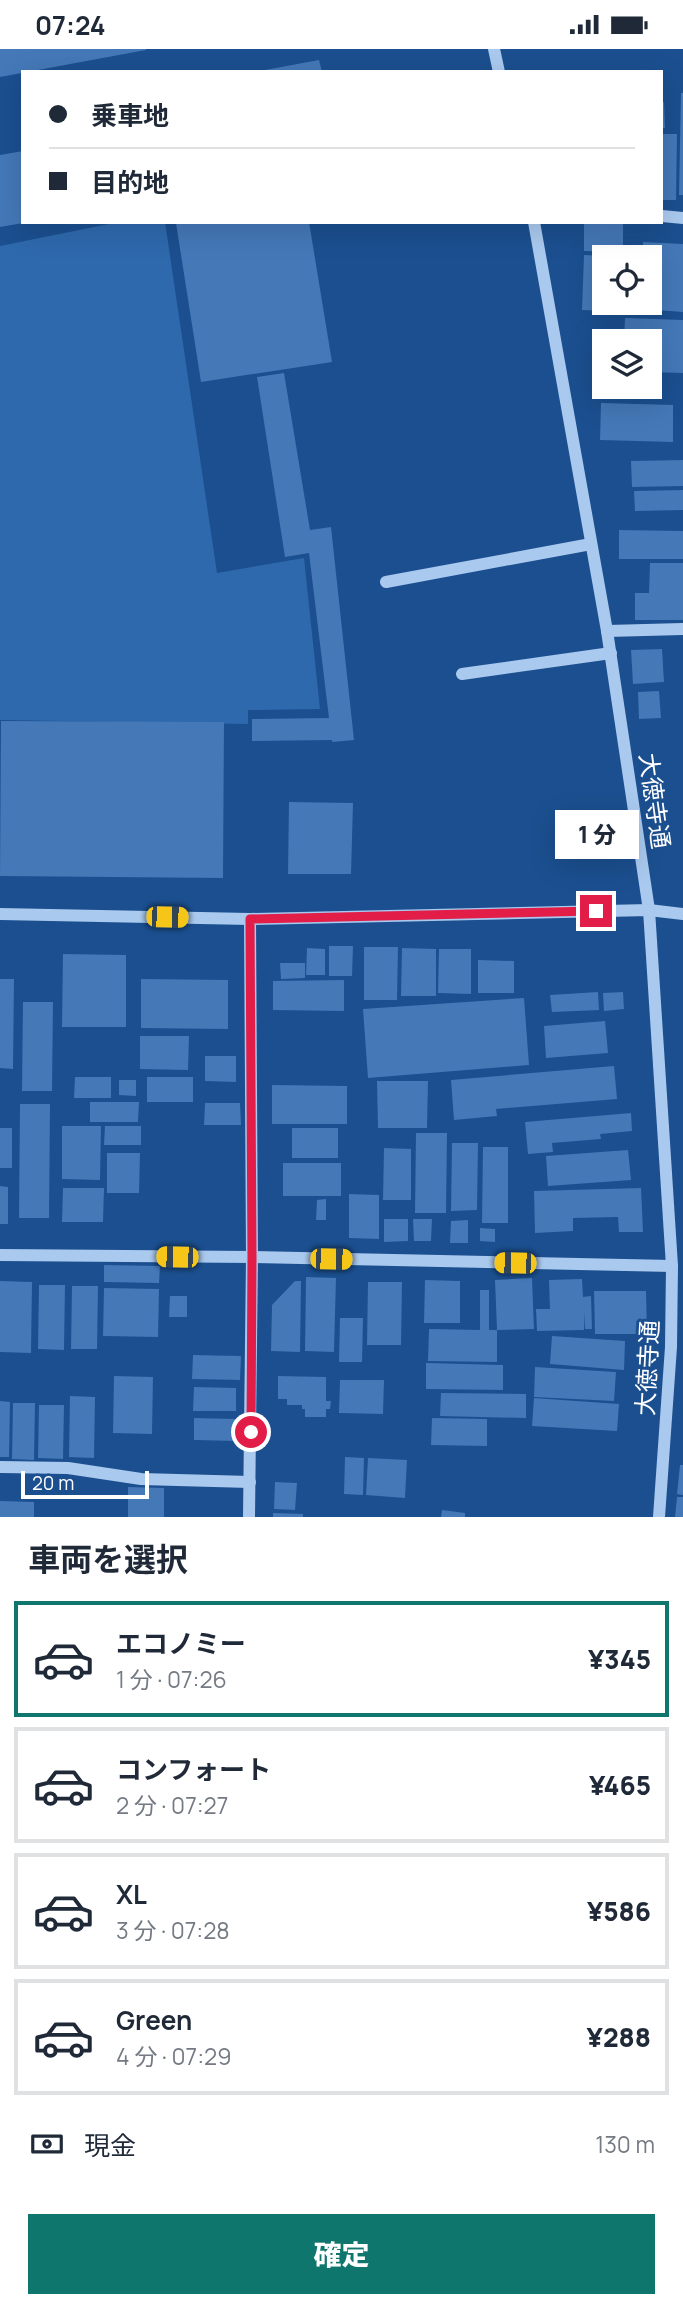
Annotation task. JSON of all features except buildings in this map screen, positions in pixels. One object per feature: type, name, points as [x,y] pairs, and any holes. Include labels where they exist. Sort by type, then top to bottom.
[{"type":"street","points":[[494,49],[499,70]]},
{"type":"street","points":[[663,216],[683,218]]},
{"type":"street","name":"大徳寺通","points":[[534,224],[611,653],[649,910],[673,1266],[671,1347],[659,1517]]},
{"type":"street","points":[[386,582],[591,544]]},
{"type":"street","points":[[607,631],[683,629]]},
{"type":"street","points":[[462,674],[611,653]]},
{"type":"street","points":[[0,914],[250,919],[649,910],[683,914]]},
{"type":"street","points":[[249,1517],[252,1257],[250,919]]},
{"type":"street","points":[[0,1255],[252,1257],[673,1266]]},
{"type":"street","points":[[0,1467],[68,1468],[141,1479],[250,1482]]},
{"type":"shaded area","points":[[109,224],[165,224],[217,573],[304,558],[320,709],[248,710],[248,724],[0,720],[0,246]]},
{"type":"route","points":[[251,1432],[250,919],[596,911]]}]
